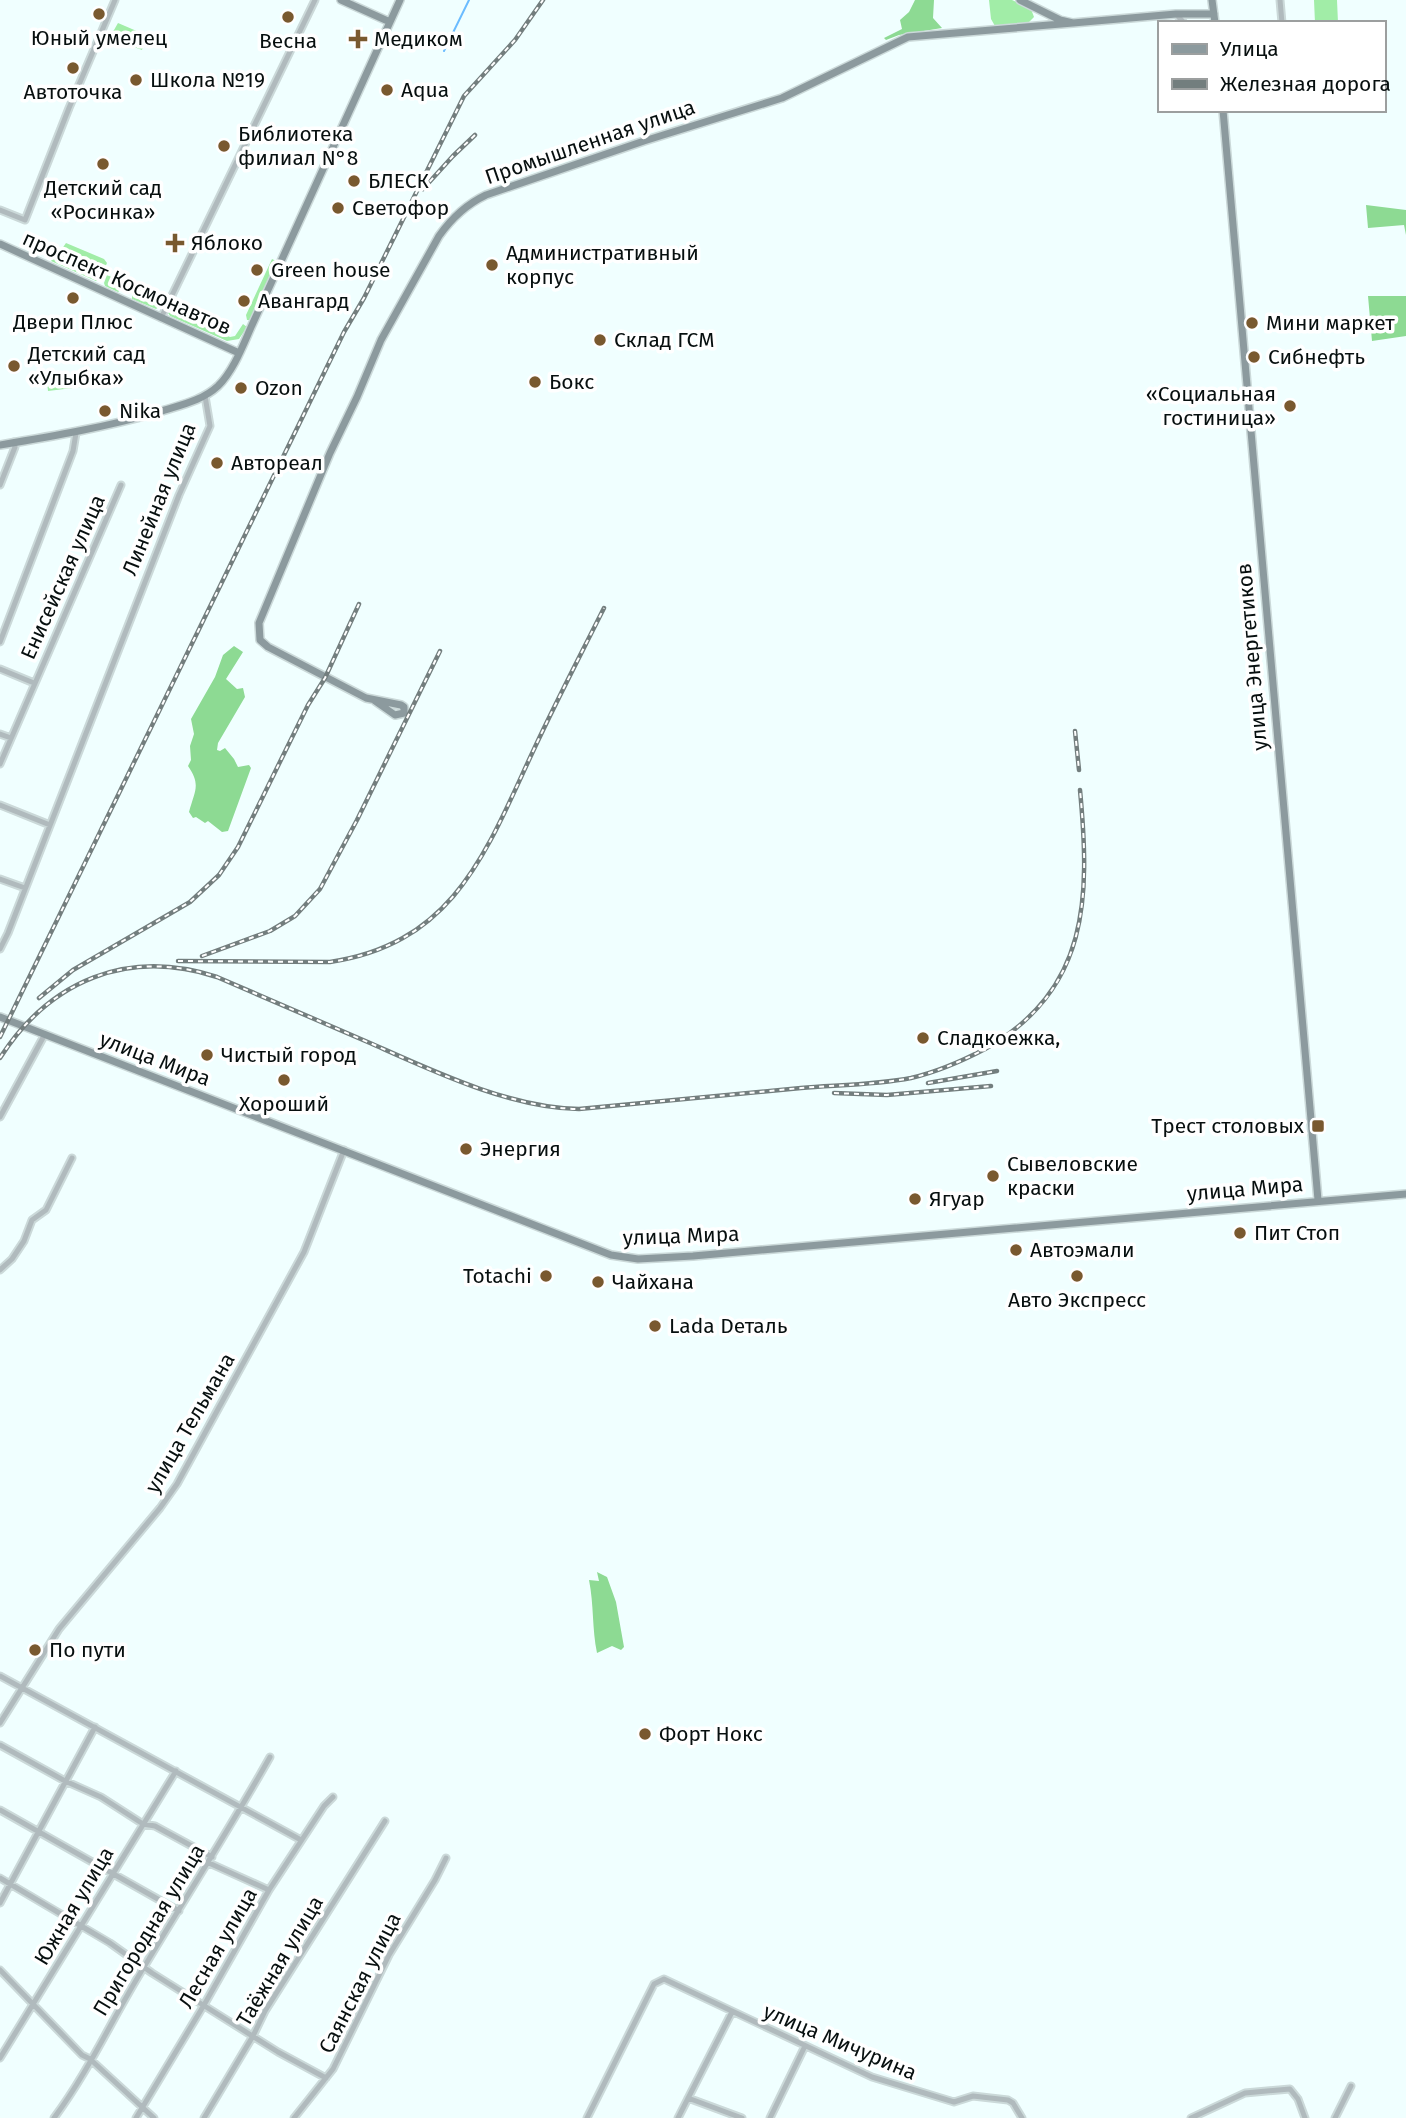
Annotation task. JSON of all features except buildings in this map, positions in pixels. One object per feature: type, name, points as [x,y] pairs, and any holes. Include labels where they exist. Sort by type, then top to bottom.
[{"type":"main road","points":[[341,0],[390,22]]},
{"type":"main road","points":[[0,444],[76,433],[121,423],[205,396],[224,378],[239,353],[400,0]]},
{"type":"main road","points":[[1020,0],[1060,20],[1073,23]]},
{"type":"main road","points":[[1212,0],[1214,18]]},
{"type":"main road","name":"Промышленная улица","points":[[375,701],[268,647],[260,640],[259,623],[381,340],[439,236],[467,206],[486,195],[644,141],[782,98],[908,37],[1176,14],[1214,18]]},
{"type":"main road","name":"улица Энергетиков","points":[[1223,112],[1318,1200]]},
{"type":"main road","name":"проспект Космонавтов","points":[[0,244],[239,353]]},
{"type":"main road","name":"улица Мира","points":[[0,1017],[611,1255],[638,1259],[1406,1194]]},
{"type":"street","points":[[0,220],[2,211],[25,220],[115,0]]},
{"type":"street","points":[[161,318],[315,0]]},
{"type":"street","points":[[1280,0],[1282,21]]},
{"type":"street","points":[[1176,14],[1182,21]]},
{"type":"street","name":"Линейная улица","points":[[0,949],[179,495],[210,426],[205,396]]},
{"type":"street","points":[[0,642],[72,455],[76,433]]},
{"type":"street","points":[[0,485],[15,442]]},
{"type":"street","name":"Енисейская улица","points":[[0,764],[121,485]]},
{"type":"street","name":"Енисейская улица","points":[[0,669],[34,683]]},
{"type":"street","points":[[0,734],[11,738]]},
{"type":"street","points":[[0,805],[50,825]]},
{"type":"street","points":[[0,879],[25,888]]},
{"type":"street","points":[[0,1117],[45,1034]]},
{"type":"street","name":"улица Тельмана","points":[[0,1723],[59,1629],[177,1484],[304,1252],[344,1149]]},
{"type":"street","points":[[0,1270],[12,1259],[32,1220],[46,1210],[72,1158]]},
{"type":"street","points":[[0,1676],[302,1840]]},
{"type":"street","points":[[0,1903],[95,1727]]},
{"type":"street","points":[[0,1745],[65,1781],[101,1797],[142,1824],[155,1826],[211,1860],[269,1890]]},
{"type":"street","name":"Пригородная улица","points":[[54,2118],[73,2093],[143,1967],[211,1860],[270,1757]]},
{"type":"street","name":"Южная улица","points":[[0,2058],[176,1771]]},
{"type":"street","name":"Лесная улица","points":[[136,2118],[204,2006],[269,1890],[324,1806],[333,1797]]},
{"type":"street","points":[[0,1810],[179,1910]]},
{"type":"street","name":"Таёжная улица","points":[[204,2118],[265,2011],[385,1821]]},
{"type":"street","name":"Саянская улица","points":[[294,2118],[333,2069],[400,1935],[435,1880],[446,1857]]},
{"type":"street","points":[[0,1878],[110,1942],[204,2006],[326,2078]]},
{"type":"street","points":[[0,1969],[82,2055],[90,2059],[154,2118]]},
{"type":"street","name":"улица Мичурина","points":[[587,2118],[654,1984],[664,1979],[873,2077],[954,2102],[973,2096],[1008,2100],[1022,2118]]},
{"type":"street","points":[[678,2118],[732,2012]]},
{"type":"street","points":[[771,2118],[805,2046]]},
{"type":"street","points":[[1335,2118],[1351,2086]]},
{"type":"street","points":[[1191,2118],[1245,2093],[1290,2089],[1298,2099],[1305,2118]]},
{"type":"street","points":[[688,2098],[743,2118]]},
{"type":"green space","points":[[915,0],[934,0],[933,18],[942,28],[899,35],[886,40],[884,38],[902,29],[900,20],[909,12]]},
{"type":"green space","points":[[989,0],[1012,0],[1031,9],[1034,17],[1028,23],[995,26],[991,19]]},
{"type":"green space","points":[[1314,0],[1337,0],[1338,21],[1315,21]]},
{"type":"green space","points":[[118,23],[146,35],[142,50],[110,37]]},
{"type":"green space","points":[[1366,205],[1406,210],[1406,235],[1404,225],[1368,228]]},
{"type":"green space","points":[[66,243],[104,259],[107,263],[100,279],[96,281],[51,261],[55,252],[59,253]]},
{"type":"green space","points":[[272,259],[276,261],[251,320],[247,320],[246,315]]},
{"type":"green space","points":[[107,275],[163,300],[156,309],[132,299],[132,294],[122,289],[118,292],[105,286]]},
{"type":"green space","points":[[1368,296],[1406,296],[1406,336],[1372,341]]},
{"type":"green space","points":[[170,308],[185,312],[185,316],[230,337],[235,336],[243,324],[247,327],[239,339],[227,341],[170,316]]},
{"type":"green space","points":[[80,378],[81,387],[48,391],[47,382]]},
{"type":"green space","points":[[234,646],[243,652],[226,679],[237,689],[243,688],[245,697],[218,743],[217,750],[225,748],[238,767],[249,765],[251,768],[228,831],[222,832],[208,821],[205,823],[193,818],[189,812],[196,788],[188,766],[194,734],[191,719],[215,677],[223,655]]},
{"type":"green space","points":[[597,1572],[607,1577],[616,1602],[624,1647],[621,1650],[612,1646],[597,1653],[589,1580],[599,1581]]},
{"type":"waterway","points":[[444,51],[469,0]]},
{"type":"railway","points":[[0,1037],[344,332],[364,298],[464,96],[515,40],[543,0]]},
{"type":"railway","points":[[423,189],[475,135]]},
{"type":"railway","points":[[39,998],[73,970],[190,902],[219,875],[238,847],[308,705],[325,678],[359,604]]},
{"type":"railway","points":[[178,961],[330,962],[373,951],[408,935],[438,913],[462,886],[482,855],[604,608]]},
{"type":"railway","points":[[202,956],[270,931],[295,916],[320,889],[440,651]]},
{"type":"railway","points":[[1075,731],[1079,770]]},
{"type":"railway","points":[[0,1058],[42,1008],[67,990],[94,977],[122,969],[153,966],[184,969],[217,977],[446,1076],[499,1095],[553,1107],[579,1109],[911,1078],[958,1062],[985,1049],[1020,1025],[1046,999],[1064,969],[1076,937],[1082,903],[1084,867],[1080,790]]},
{"type":"railway","points":[[928,1083],[997,1071]]},
{"type":"railway","points":[[834,1093],[887,1095],[991,1086]]},
{"type":"place","name":"Юный умелец","points":[[99,14]]},
{"type":"place","name":"Весна","points":[[288,17]]},
{"type":"place","name":"Медиком","points":[[358,39]]},
{"type":"place","name":"Автоточка","points":[[73,68]]},
{"type":"place","name":"Школа №19","points":[[136,80]]},
{"type":"place","name":"Aqua","points":[[387,90]]},
{"type":"place","name":"Библиотека филиал N°8","points":[[224,146]]},
{"type":"place","name":"Детский сад «Росинка»","points":[[103,164]]},
{"type":"place","name":"БЛЕСК","points":[[354,181]]},
{"type":"place","name":"Светофор","points":[[338,208]]},
{"type":"place","name":"Яблоко","points":[[175,243]]},
{"type":"place","name":"Административный корпус","points":[[492,265]]},
{"type":"place","name":"Green house","points":[[257,270]]},
{"type":"place","name":"Двери Плюс","points":[[73,298]]},
{"type":"place","name":"Авангард","points":[[244,301]]},
{"type":"place","name":"Мини маркет","points":[[1252,323]]},
{"type":"place","name":"Склад ГСМ","points":[[600,340]]},
{"type":"place","name":"Сибнефть","points":[[1254,357]]},
{"type":"place","name":"Детский сад «Улыбка»","points":[[14,366]]},
{"type":"place","name":"Бокс","points":[[535,382]]},
{"type":"place","name":"Ozon","points":[[241,388]]},
{"type":"place","name":"«Социальная гостиница»","points":[[1290,406]]},
{"type":"place","name":"Nika","points":[[105,411]]},
{"type":"place","name":"Автореал","points":[[217,463]]},
{"type":"place","name":"Сладкоежка,","points":[[923,1038]]},
{"type":"place","name":"Чистый город","points":[[207,1055]]},
{"type":"place","name":"Хороший","points":[[284,1080]]},
{"type":"place","name":"Трест столовых","points":[[1318,1126]]},
{"type":"place","name":"Энергия","points":[[466,1149]]},
{"type":"place","name":"Сывеловские краски","points":[[993,1176]]},
{"type":"place","name":"Ягуар","points":[[915,1199]]},
{"type":"place","name":"Пит Стоп","points":[[1240,1233]]},
{"type":"place","name":"Автоэмали","points":[[1016,1250]]},
{"type":"place","name":"Totachi","points":[[546,1276]]},
{"type":"place","name":"Авто Экспресс","points":[[1077,1276]]},
{"type":"place","name":"Чайхана","points":[[598,1282]]},
{"type":"place","name":"Lada Dеталь","points":[[655,1326]]},
{"type":"place","name":"По пути","points":[[35,1650]]},
{"type":"place","name":"Форт Нокс","points":[[645,1734]]}]
